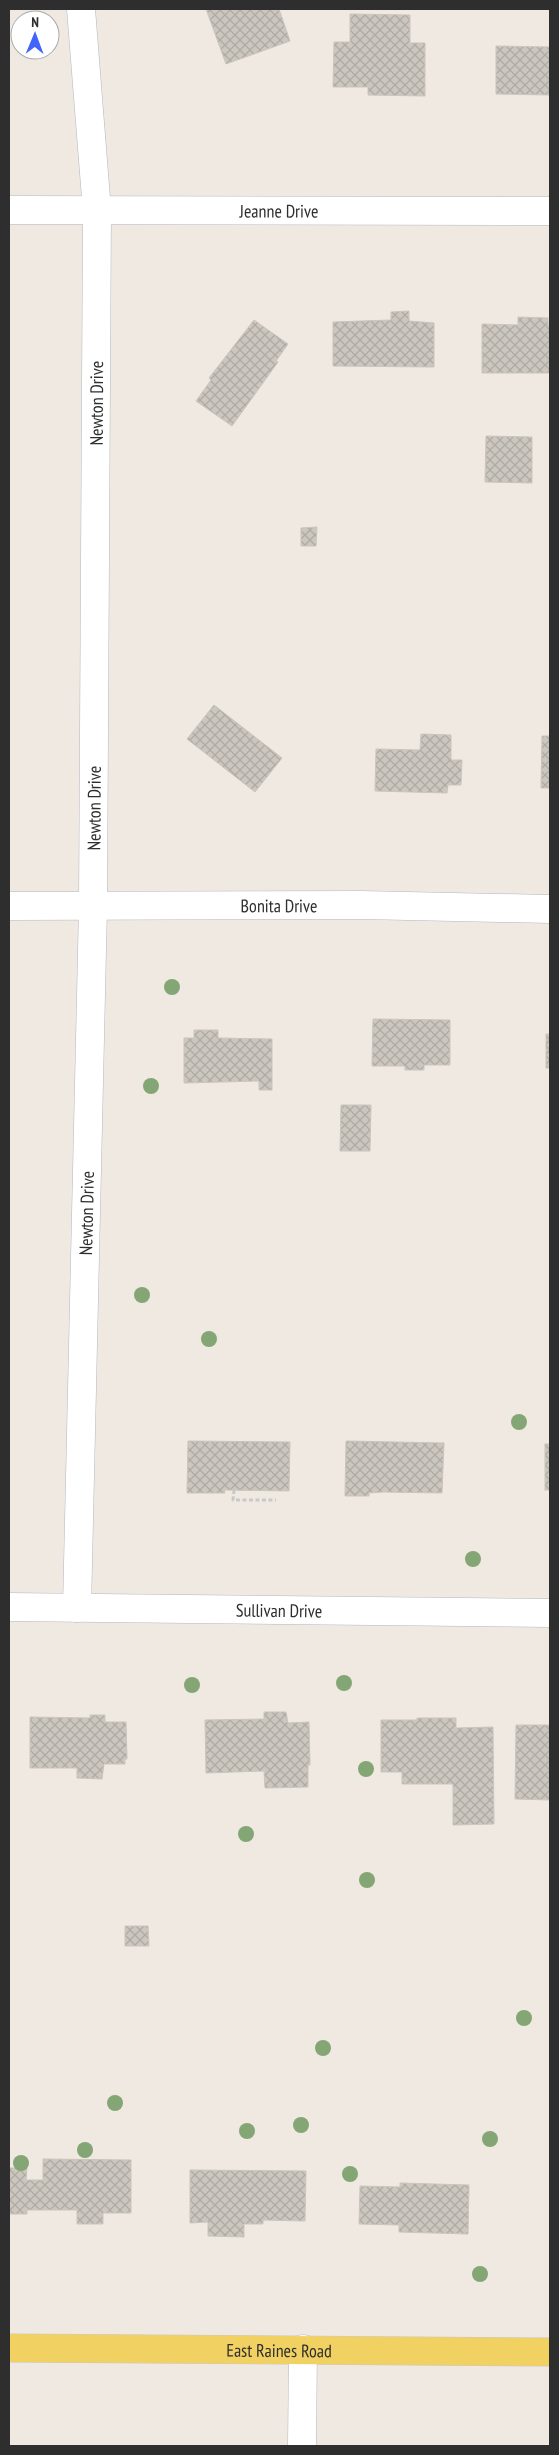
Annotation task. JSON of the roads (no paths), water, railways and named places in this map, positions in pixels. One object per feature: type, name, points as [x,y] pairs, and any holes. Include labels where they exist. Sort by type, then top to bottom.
[{"type":"main road","name":"East Raines Road","points":[[9,2348],[550,2352]]},
{"type":"street","name":"Newton Drive","points":[[77,1608],[93,907],[97,211],[81,9]]},
{"type":"street","name":"Jeanne Drive","points":[[9,210],[550,211]]},
{"type":"street","name":"Bonita Drive","points":[[9,906],[362,905],[550,909]]},
{"type":"street","name":"Sullivan Drive","points":[[9,1607],[550,1613]]},
{"type":"street","points":[[302,2446],[303,2349]]}]
